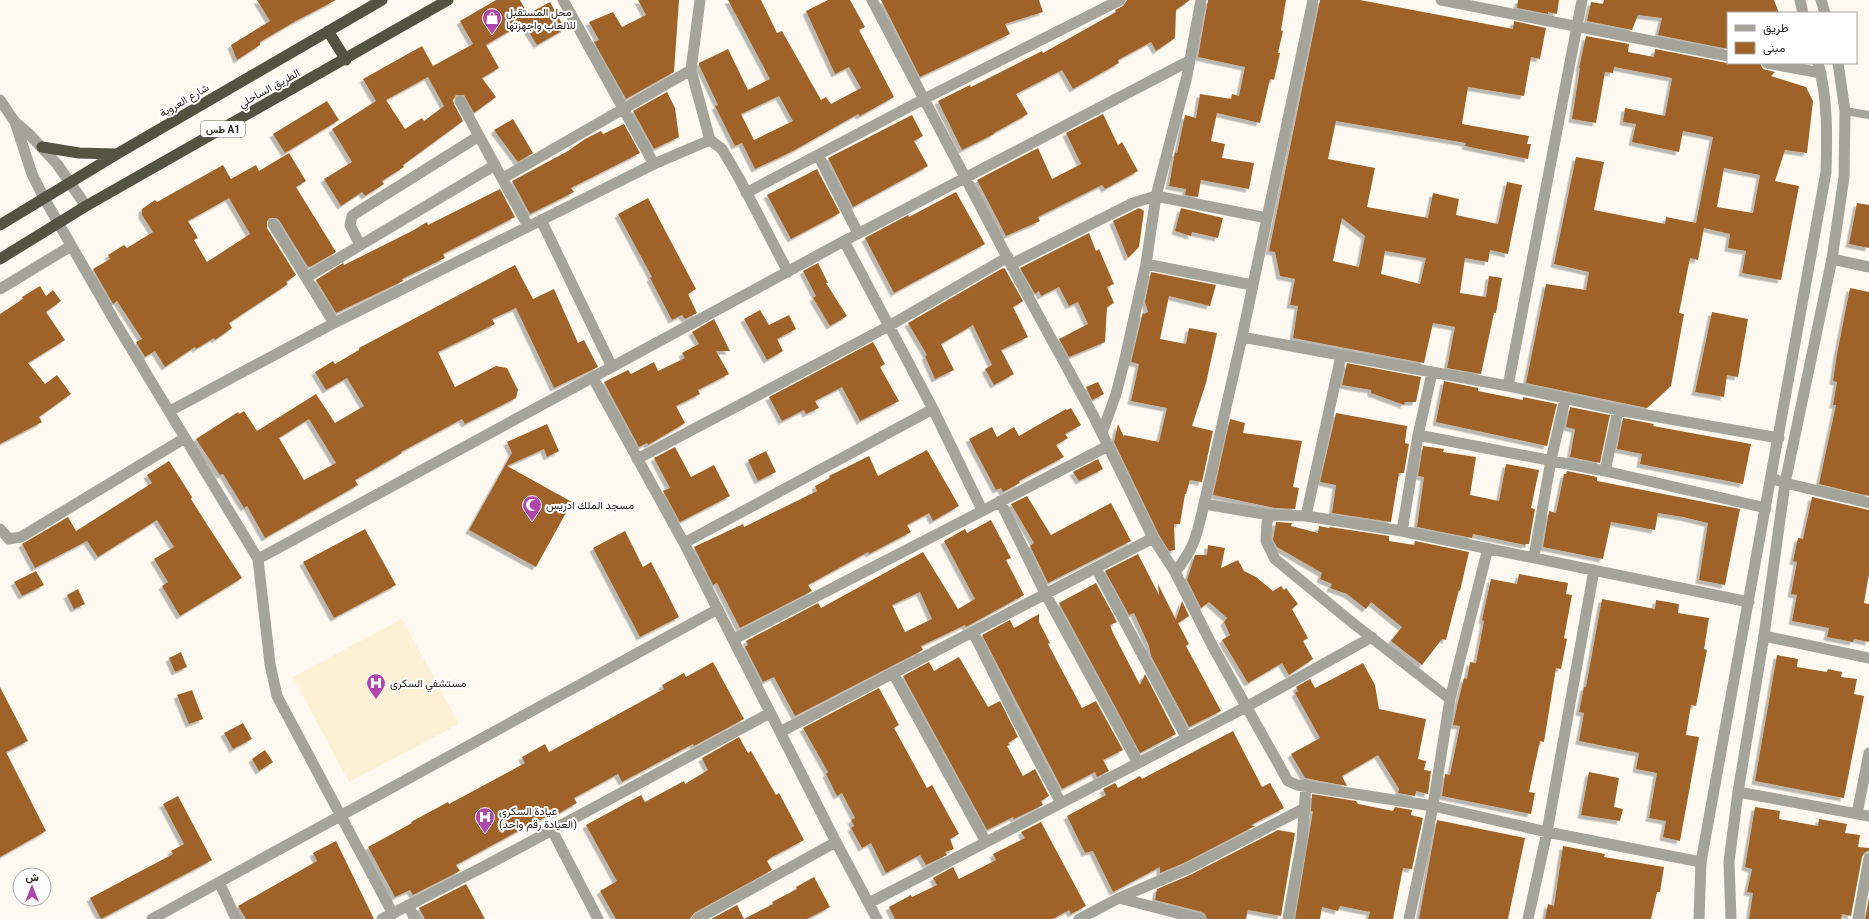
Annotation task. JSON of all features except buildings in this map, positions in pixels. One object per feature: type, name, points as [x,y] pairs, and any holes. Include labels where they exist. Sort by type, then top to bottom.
[{"type":"highway","name":"شارع العروبة","points":[[0,224],[117,154],[382,0]]},
{"type":"highway","name":"الطريق الساحلي","points":[[0,259],[86,206],[346,60],[448,0]]},
{"type":"highway","points":[[328,31],[346,60]]},
{"type":"highway","points":[[42,147],[79,153],[117,154]]},
{"type":"street","points":[[563,0],[654,164]]},
{"type":"street","points":[[700,0],[691,70],[710,140],[722,149],[739,178],[788,272]]},
{"type":"street","points":[[872,0],[1102,433],[1153,538],[1175,572],[1213,647],[1288,781],[1297,785],[1306,785],[1433,806],[1547,832],[1701,862]]},
{"type":"street","points":[[746,193],[924,99],[1120,0]]},
{"type":"street","points":[[1102,433],[1119,382],[1146,264],[1156,196],[1184,91],[1201,0]]},
{"type":"street","points":[[1175,572],[1190,552],[1195,540],[1204,504],[1242,337],[1313,0]]},
{"type":"street","points":[[1442,0],[1727,56]]},
{"type":"street","points":[[1508,386],[1582,0]]},
{"type":"street","points":[[1800,0],[1803,12]]},
{"type":"street","points":[[1821,0],[1825,12]]},
{"type":"street","points":[[258,559],[858,233],[1189,61]]},
{"type":"street","points":[[1699,919],[1701,862],[1826,172],[1827,132],[1819,68],[1777,64]]},
{"type":"street","points":[[1731,919],[1729,862],[1738,792],[1764,636],[1786,483],[1832,259],[1844,177],[1845,111],[1838,64]]},
{"type":"street","points":[[503,178],[691,70]]},
{"type":"street","points":[[0,100],[15,122],[42,147],[70,182],[86,206]]},
{"type":"street","points":[[460,101],[528,226]]},
{"type":"street","points":[[15,122],[30,167],[58,224],[258,559],[270,664],[277,696],[393,914]]},
{"type":"street","points":[[360,245],[350,225],[352,216],[479,136]]},
{"type":"street","points":[[170,411],[334,323],[654,164],[710,140]]},
{"type":"street","points":[[818,156],[858,233]]},
{"type":"street","points":[[306,277],[495,164]]},
{"type":"street","points":[[637,459],[889,326],[1010,260],[1133,203],[1156,196],[1267,218]]},
{"type":"street","points":[[541,220],[612,367]]},
{"type":"street","points":[[273,224],[334,323]]},
{"type":"street","points":[[844,241],[933,409],[982,510]]},
{"type":"street","points":[[0,289],[71,246]]},
{"type":"street","points":[[1832,259],[1869,267]]},
{"type":"street","points":[[1146,264],[1252,285]]},
{"type":"street","points":[[1242,337],[1508,386],[1618,410],[1779,438]]},
{"type":"street","points":[[1306,516],[1341,356]]},
{"type":"street","points":[[1402,531],[1418,435],[1432,372]]},
{"type":"street","points":[[593,378],[684,543],[836,842],[878,919]]},
{"type":"street","points":[[1534,557],[1551,460],[1565,399]]},
{"type":"street","points":[[684,543],[933,409]]},
{"type":"street","points":[[1605,472],[1618,410]]},
{"type":"street","points":[[1418,435],[1551,460],[1766,508]]},
{"type":"street","points":[[0,529],[9,539],[21,537],[185,438]]},
{"type":"street","points":[[734,639],[1108,446]]},
{"type":"street","points":[[1771,478],[1869,503]]},
{"type":"street","points":[[1000,501],[1045,593],[1138,763]]},
{"type":"street","points":[[1204,504],[1270,515],[1306,516],[1402,531],[1748,602]]},
{"type":"street","points":[[1270,515],[1267,522],[1266,541],[1276,559],[1450,699]]},
{"type":"street","points":[[780,732],[1153,538]]},
{"type":"street","points":[[1409,919],[1433,806],[1450,699],[1488,548]]},
{"type":"street","points":[[1096,568],[1186,737]]},
{"type":"street","points":[[1528,919],[1547,832],[1594,570]]},
{"type":"street","points":[[152,919],[220,884],[341,814],[718,609]]},
{"type":"street","points":[[973,632],[1061,803]]},
{"type":"street","points":[[1764,636],[1869,658]]},
{"type":"street","points":[[869,903],[1246,707],[1372,637]]},
{"type":"street","points":[[894,673],[986,842]]},
{"type":"street","points":[[382,919],[485,866],[770,713]]},
{"type":"street","points":[[1857,814],[1869,752]]},
{"type":"street","points":[[1288,919],[1302,840],[1303,809],[1306,785]]},
{"type":"street","points":[[1738,792],[1869,816]]},
{"type":"street","points":[[1079,919],[1119,898],[1187,869],[1303,809]]},
{"type":"street","points":[[552,830],[598,919]]},
{"type":"street","points":[[697,919],[836,842]]},
{"type":"street","points":[[1858,919],[1869,858]]},
{"type":"street","points":[[220,884],[236,919]]},
{"type":"street","points":[[1119,898],[1200,919]]},
{"type":"street","points":[[408,905],[415,919]]},
{"type":"lane","points":[[1845,111],[1869,115]]},
{"type":"shaded area","name":"مستشفي السكرى","points":[[402,619],[459,724],[349,782],[293,677]]},
{"type":"place","name":"محل المستقبل للالعاب واجهزتها","points":[[492,35]]},
{"type":"place","name":"مسجد الملك ادريس","points":[[532,522]]},
{"type":"place","name":"مستشفي السكرى","points":[[376,700]]},
{"type":"place","name":"عيادة السكري (العيادة رقم واحد)","points":[[485,834]]}]
